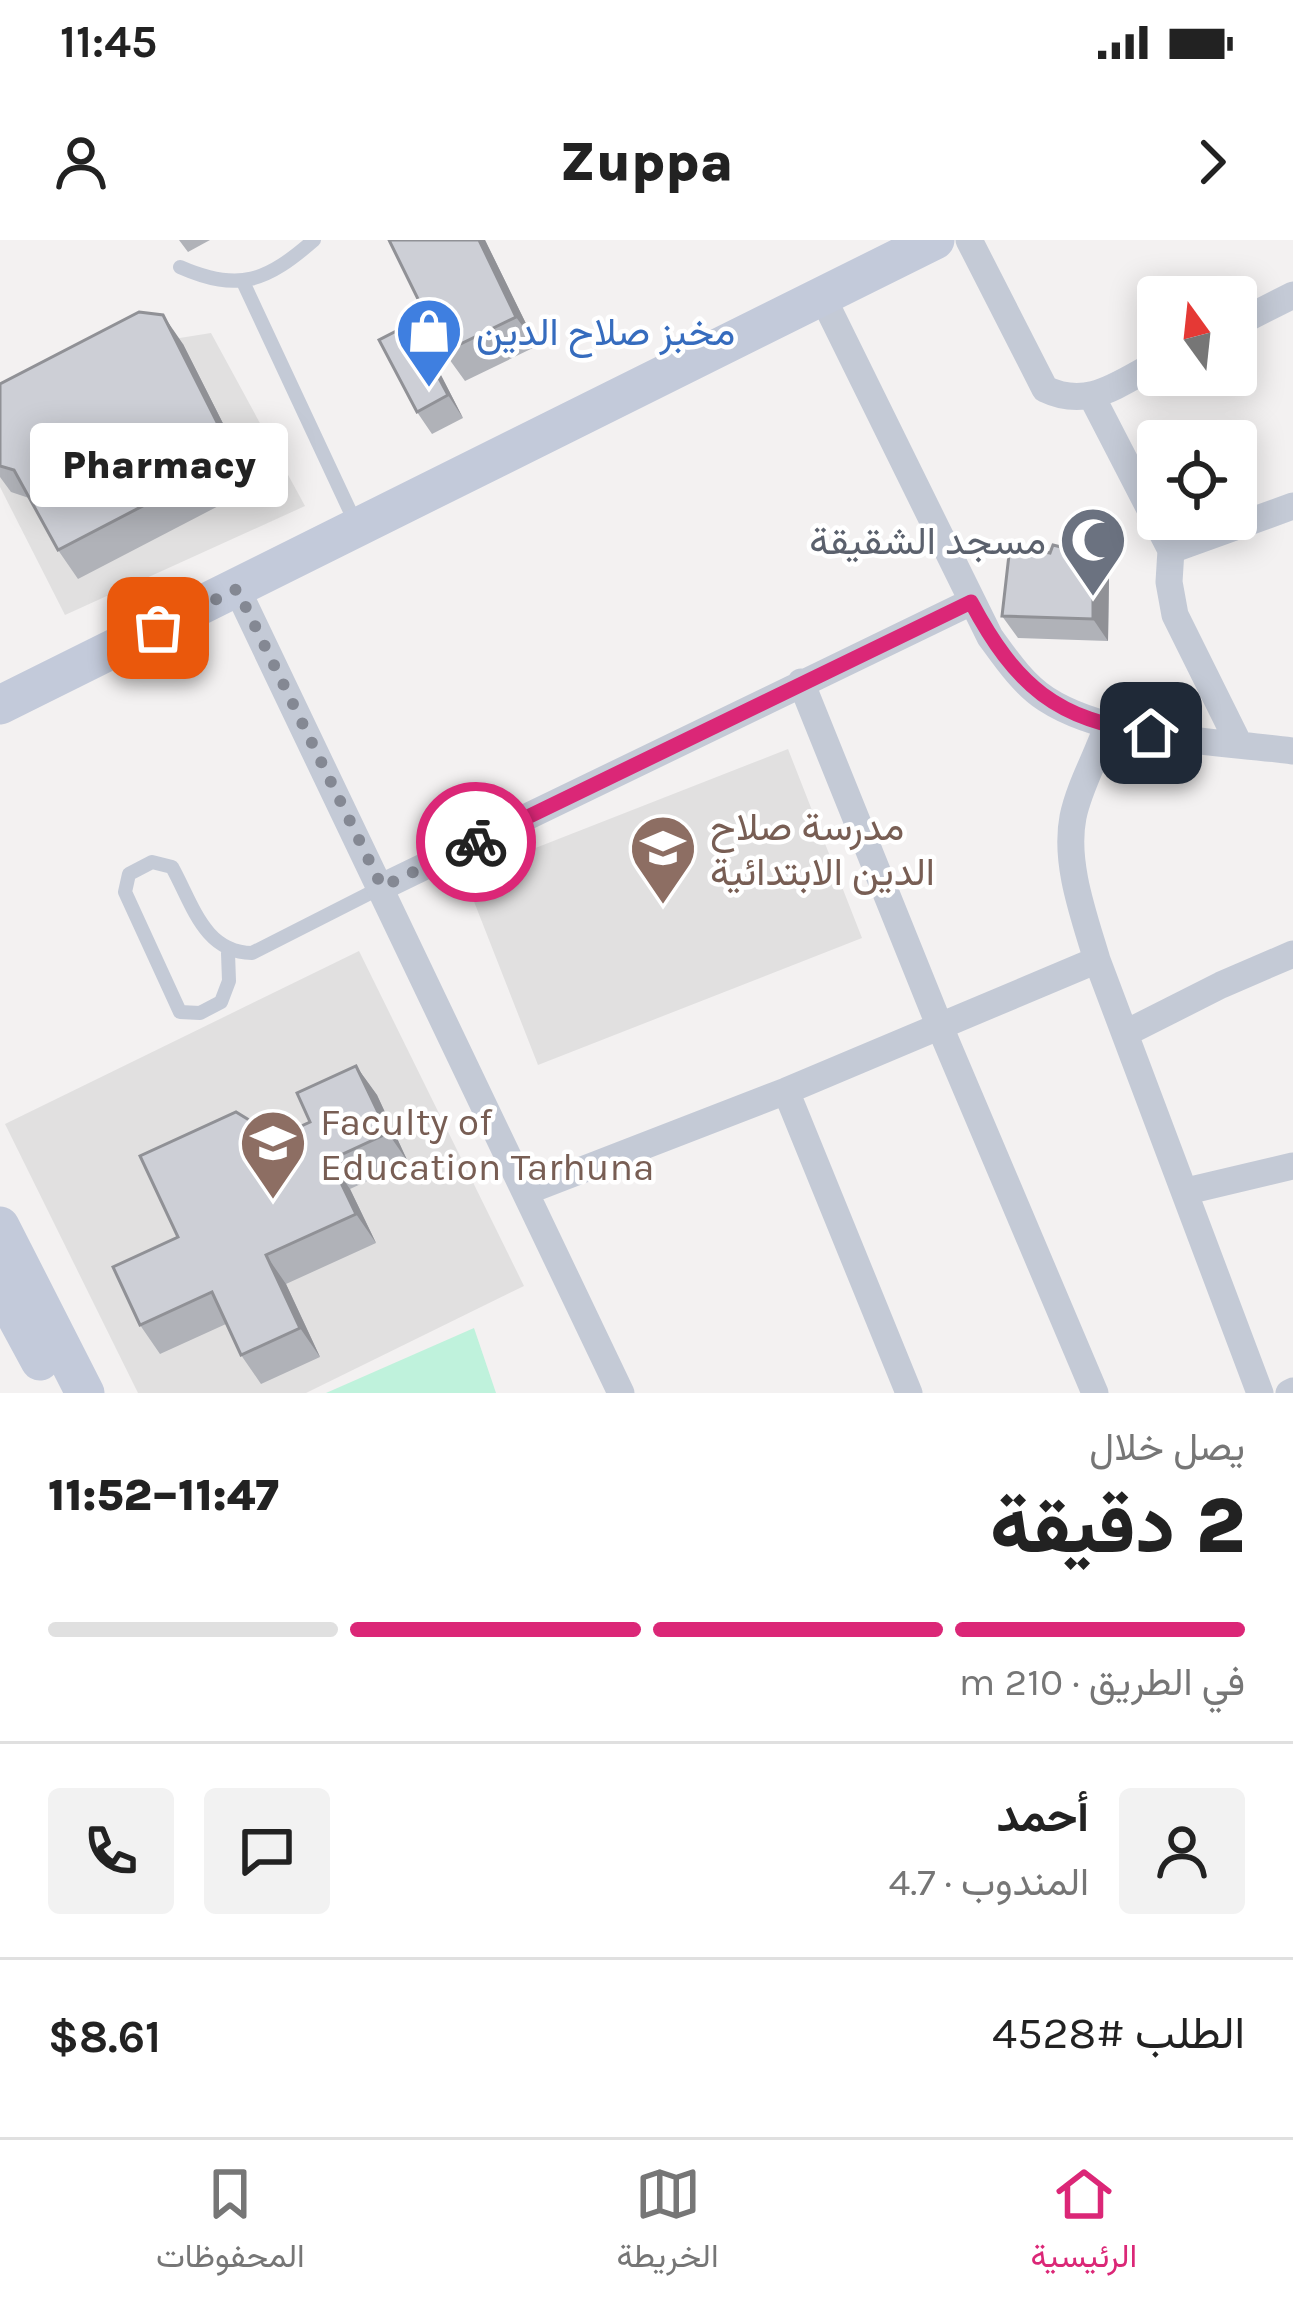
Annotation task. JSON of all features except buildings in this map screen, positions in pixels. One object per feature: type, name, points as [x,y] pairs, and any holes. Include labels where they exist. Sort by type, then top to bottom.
[{"type":"street","points":[[969,240],[1045,388],[1065,398],[1092,397],[1137,374]]},
{"type":"street","points":[[0,705],[823,298],[925,242]]},
{"type":"street","points":[[1257,313],[1293,295]]},
{"type":"street","points":[[823,298],[971,602],[1010,666],[1042,697],[1107,727],[1293,752]]},
{"type":"street","points":[[1092,397],[1171,550],[1169,582],[1175,615],[1239,744]]},
{"type":"street","points":[[1171,550],[1293,506]]},
{"type":"street","points":[[237,589],[621,1393]]},
{"type":"street","points":[[382,887],[971,602]]},
{"type":"street","points":[[801,682],[1095,1393]]},
{"type":"street","points":[[1107,727],[1073,817],[1072,849],[1080,902],[1097,960],[1261,1393]]},
{"type":"street","points":[[1126,1033],[1293,954]]},
{"type":"street","points":[[525,1192],[786,1091],[1097,960]]},
{"type":"street","points":[[786,1091],[909,1393]]},
{"type":"street","points":[[1187,1191],[1293,1166]]},
{"type":"street","points":[[0,1226],[86,1393]]},
{"type":"street","points":[[0,1287],[57,1393]]},
{"type":"lane","points":[[181,267],[210,280],[244,284],[292,260],[314,240]]},
{"type":"lane","points":[[244,284],[358,529]]},
{"type":"lane","points":[[228,953],[229,980],[221,1002],[200,1012],[180,1012],[125,892],[129,874],[152,862],[172,867],[212,938],[228,953],[252,953],[382,887]]},
{"type":"shaded area","points":[[211,333],[305,506],[65,615],[0,487],[0,411],[142,344]]},
{"type":"shaded area","name":"مدرسة صلاح الدين الابتدائية","points":[[788,749],[862,938],[538,1065],[464,876]]},
{"type":"shaded area","points":[[359,951],[524,1286],[306,1393],[138,1393],[5,1124]]},
{"type":"green space","points":[[474,1328],[496,1393],[326,1393]]},
{"type":"way so far","points":[[158,628],[237,589],[382,887],[476,842]]},
{"type":"place","name":"مخبز صلاح الدين","points":[[429,390]]},
{"type":"place","name":"مسجد الشقيقة","points":[[1093,599]]},
{"type":"place","name":"Pharmacy","points":[[158,628]]},
{"type":"place","name":"مدرسة صلاح الدين الابتدائية","points":[[663,907]]},
{"type":"place","name":"Faculty of Education Tarhuna","points":[[273,1202]]},
{"type":"route","points":[[476,842],[971,602],[1010,666],[1042,697],[1107,727],[1151,733]]}]
